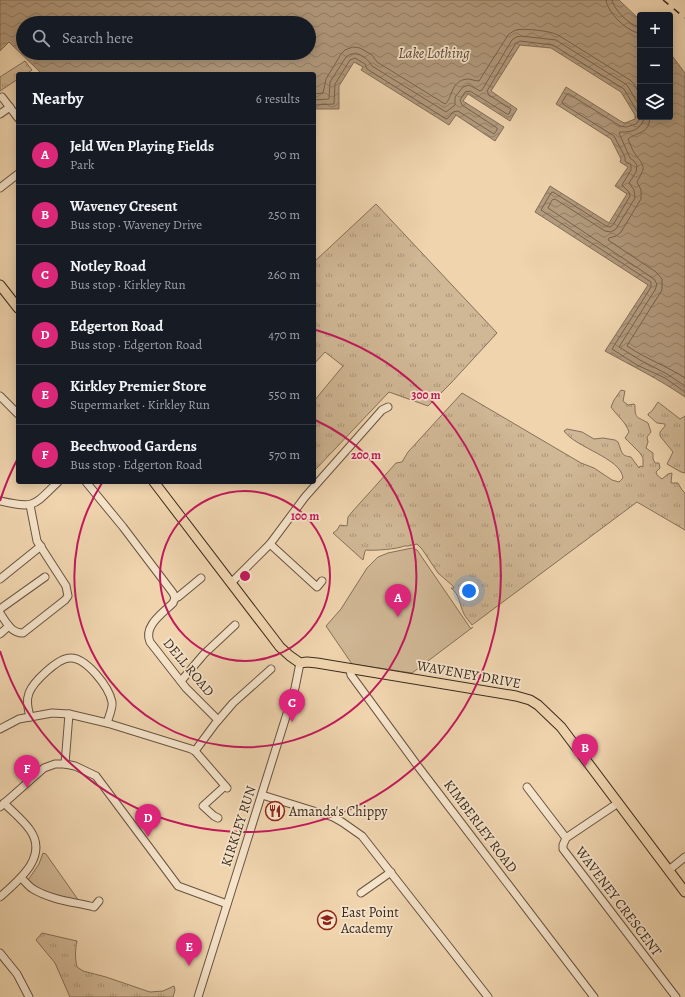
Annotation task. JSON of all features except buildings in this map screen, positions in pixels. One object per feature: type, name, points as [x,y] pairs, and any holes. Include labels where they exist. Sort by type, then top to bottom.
[{"type":"main road","points":[[0,285],[16,305]]},
{"type":"main road","points":[[151,484],[162,494]]},
{"type":"main road","points":[[155,484],[280,647],[300,663]]},
{"type":"main road","name":"WAVENEY DRIVE","points":[[300,663],[317,663],[350,670],[510,694],[530,700],[538,705],[561,727],[685,892]]},
{"type":"street","points":[[2,96],[16,115]]},
{"type":"street","points":[[0,114],[10,107]]},
{"type":"street","points":[[0,188],[16,176]]},
{"type":"street","points":[[0,396],[16,412]]},
{"type":"street","points":[[231,583],[270,544],[305,497],[382,410],[388,408]]},
{"type":"street","points":[[0,501],[20,506],[30,505],[56,484]]},
{"type":"street","points":[[88,484],[123,527],[173,593],[175,598]]},
{"type":"street","points":[[0,613],[13,630],[18,633],[23,633],[68,596],[66,586],[36,536],[30,505]]},
{"type":"street","points":[[270,544],[320,586]]},
{"type":"street","points":[[0,579],[41,546]]},
{"type":"street","points":[[0,609],[46,577]]},
{"type":"street","name":"DELL ROAD","points":[[201,578],[175,598],[173,603],[152,624],[148,632],[148,636],[150,642],[181,681],[218,720]]},
{"type":"street","points":[[181,681],[204,654],[235,625]]},
{"type":"street","points":[[0,634],[9,626]]},
{"type":"street","points":[[30,717],[27,704],[29,692],[33,686],[54,664],[62,659],[71,658],[79,659],[87,664],[107,689],[112,704],[107,723]]},
{"type":"street","name":"KIRKLEY RUN","points":[[198,997],[296,688],[300,663]]},
{"type":"street","points":[[195,751],[218,720],[233,703],[271,669]]},
{"type":"street","name":"KIMBERLEY ROAD","points":[[350,670],[351,674],[417,765],[594,997]]},
{"type":"street","points":[[0,729],[19,719],[52,714],[69,714],[107,723],[191,749],[195,751],[226,787],[203,806],[218,818]]},
{"type":"street","points":[[65,764],[69,714]]},
{"type":"street","points":[[0,897],[29,869],[34,860],[36,850],[35,839],[30,830],[2,805],[44,768],[55,764],[65,764],[75,766],[96,776],[178,886],[227,904]]},
{"type":"street","name":"WAVENEY CRESCENT","points":[[527,787],[566,838]]},
{"type":"street","points":[[262,795],[333,817],[362,836],[488,997]]},
{"type":"street","name":"WAVENEY CRESCENT","points":[[618,803],[566,838],[563,849],[676,997]]},
{"type":"street","points":[[669,870],[685,857]]},
{"type":"street","points":[[361,893],[390,872]]},
{"type":"street","points":[[21,878],[32,888],[46,895],[95,911],[99,901]]},
{"type":"street","points":[[0,953],[17,974],[29,997]]},
{"type":"green space","points":[[25,61],[32,70],[29,72],[16,72],[16,80],[0,91],[0,77]]},
{"type":"green space","points":[[376,204],[497,333],[428,406],[389,392],[316,469],[316,399],[343,366],[325,352],[316,362],[316,260]]},
{"type":"green space","points":[[621,390],[625,391],[623,401],[628,405],[634,404],[637,417],[648,423],[651,432],[647,437],[648,442],[646,448],[653,453],[655,463],[659,463],[660,468],[656,472],[657,475],[662,479],[668,474],[672,473],[671,483],[678,483],[685,493],[685,530],[637,502],[472,625],[464,614],[456,594],[451,588],[454,588],[453,586],[438,573],[417,544],[391,549],[366,550],[363,560],[333,533],[340,525],[347,526],[348,517],[352,512],[396,463],[402,462],[408,452],[462,393],[581,463],[594,468],[612,480],[619,482],[623,478],[615,465],[578,443],[564,431],[567,429],[582,432],[594,439],[603,438],[615,440],[618,442],[625,456],[631,457],[639,468],[640,466],[643,467],[643,458],[640,453],[625,438],[629,432],[628,428],[611,407]]},
{"type":"green space","points":[[658,402],[680,419],[685,416],[685,473],[667,464],[673,452],[660,436],[660,432],[665,424],[657,423],[648,415]]},
{"type":"green space","points":[[412,548],[417,550],[471,629],[412,673],[352,664],[326,626],[341,609],[367,568],[378,557],[388,553]]},
{"type":"green space","points":[[43,853],[46,854],[79,901],[46,891],[33,885],[28,880],[39,864]]},
{"type":"green space","points":[[42,933],[77,941],[77,967],[83,971],[150,992],[163,991],[174,986],[175,990],[173,997],[70,997],[55,963],[36,940]]},
{"type":"water","name":"Lake Lothing","points":[[0,0],[619,0],[637,17],[637,120],[673,120],[673,57],[685,73],[685,397],[655,378],[605,351],[648,285],[535,212],[550,186],[609,223],[627,194],[615,186],[628,167],[620,162],[621,159],[611,139],[556,104],[566,87],[622,122],[625,123],[635,119],[635,115],[621,92],[551,48],[520,45],[491,91],[517,109],[510,121],[468,94],[463,101],[504,127],[495,141],[456,115],[449,125],[361,70],[363,67],[354,62],[339,86],[339,109],[316,109],[316,72],[40,72],[28,60],[316,60],[316,16],[16,16],[16,49],[9,42],[0,51]]},
{"type":"railway","points":[[663,0],[685,18]]},
{"type":"place","name":"Jeld Wen Playing Fields","points":[[398,617]]},
{"type":"place","name":"Notley Road","points":[[292,722]]},
{"type":"place","name":"Waveney Cresent","points":[[585,767]]},
{"type":"place","name":"Beechwood Gardens","points":[[27,788]]},
{"type":"place","name":"Amanda's Chippy","points":[[275,811]]},
{"type":"place","name":"Edgerton Road","points":[[148,837]]},
{"type":"place","name":"East Point Academy","points":[[327,920]]},
{"type":"place","name":"Kirkley Premier Store","points":[[189,966]]}]
